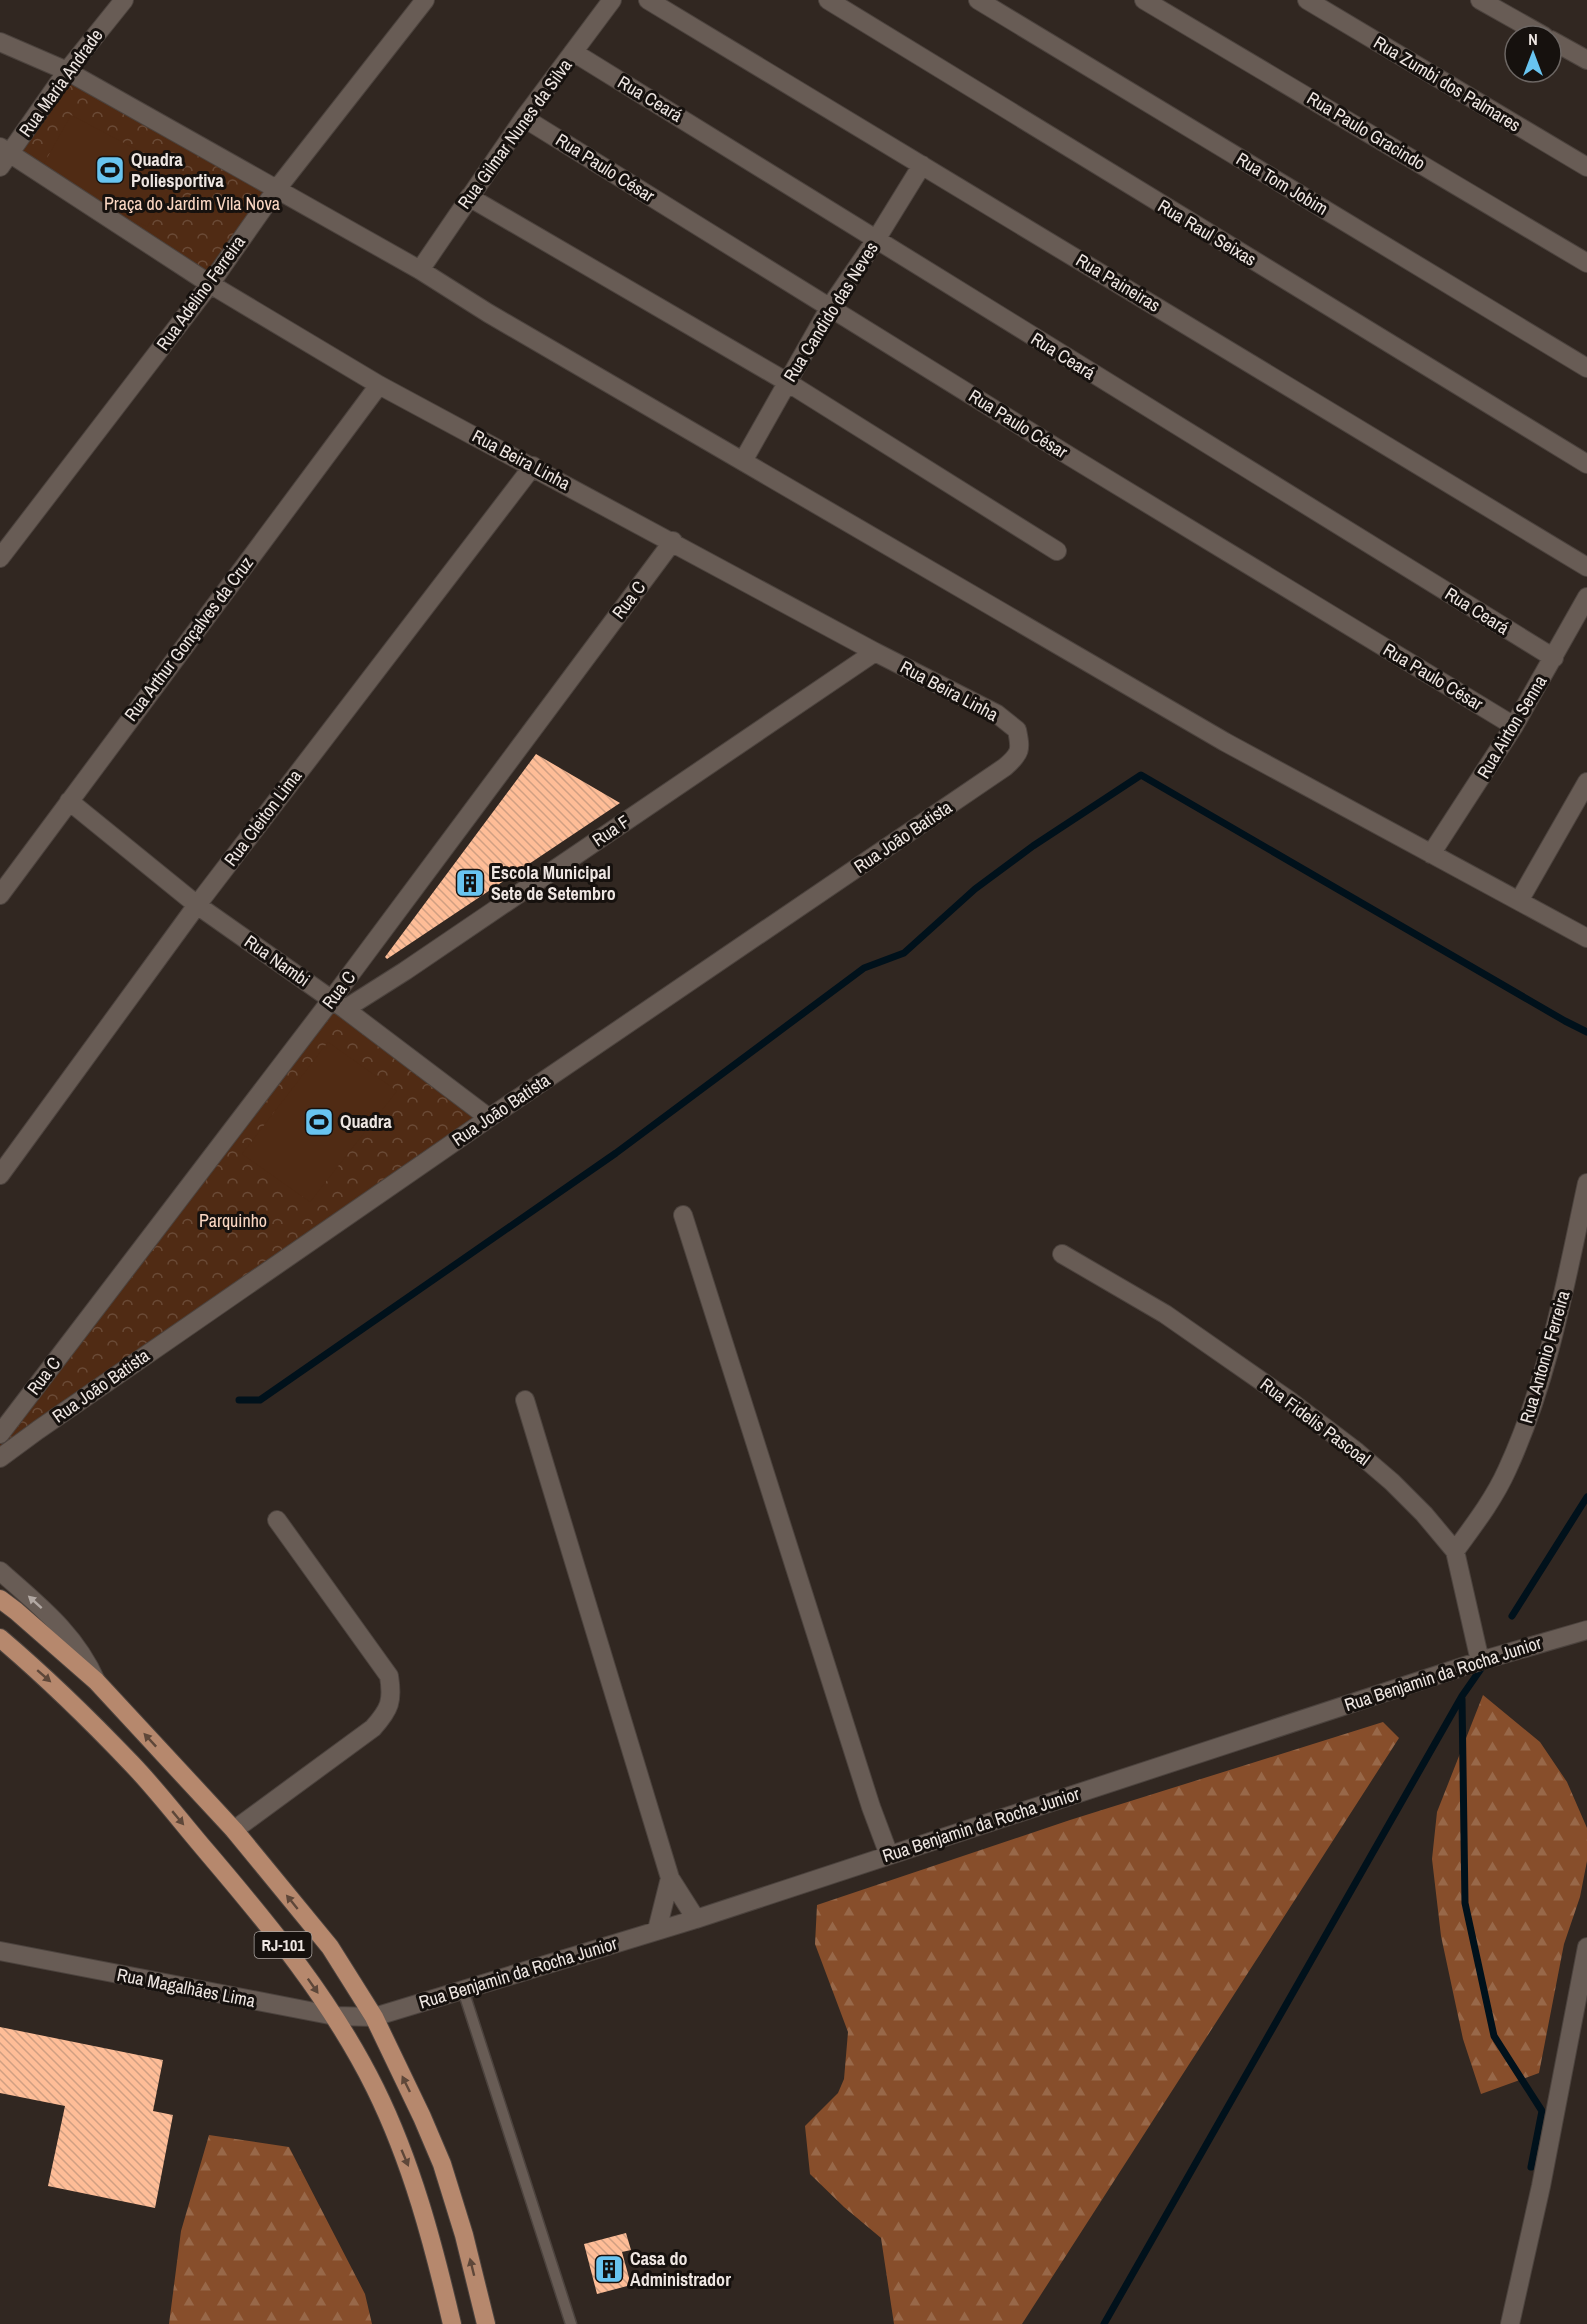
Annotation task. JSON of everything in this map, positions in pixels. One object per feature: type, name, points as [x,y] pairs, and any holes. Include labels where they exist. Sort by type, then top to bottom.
[{"type":"main road","name":"RJ-101","points":[[0,1599],[96,1681],[234,1830],[330,1947],[374,2017],[442,2164],[464,2235],[486,2324]]},
{"type":"main road","name":"RJ-101","points":[[0,1638],[50,1680],[132,1764],[242,1894],[301,1968],[334,2016],[375,2088],[410,2171],[437,2261],[452,2324]]},
{"type":"street","name":"Rua Maria Andrade","points":[[3,156],[124,0]]},
{"type":"street","name":"Rua Adelino Ferreira","points":[[0,558],[210,284],[276,190],[425,0]]},
{"type":"street","name":"Rua Gilmar Nunes da Silva","points":[[420,270],[524,118],[612,0]]},
{"type":"street","name":"Rua Paineiras","points":[[648,0],[1587,567]]},
{"type":"street","name":"Rua Raul Seixas","points":[[828,0],[1587,464]]},
{"type":"street","name":"Rua Tom Jobim","points":[[978,0],[1587,368]]},
{"type":"street","name":"Rua Paulo Gracindo","points":[[1144,0],[1587,263]]},
{"type":"street","name":"Rua Zumbi dos Palmares","points":[[1307,0],[1587,167]]},
{"type":"street","points":[[1480,0],[1523,24]]},
{"type":"street","points":[[0,42],[67,71],[420,270],[488,313],[1225,742],[1587,938]]},
{"type":"street","points":[[1563,47],[1587,60]]},
{"type":"street","name":"Rua Ceará","points":[[573,52],[1554,658]]},
{"type":"street","name":"Rua Paulo César","points":[[524,118],[1081,463],[1514,726]]},
{"type":"street","name":"Rua Beira Linha","points":[[3,156],[210,284],[380,384],[875,652],[997,714],[1017,730],[1020,747],[1017,756],[1005,767]]},
{"type":"street","name":"Rua Candido das Neves","points":[[743,461],[830,307],[877,238],[922,165]]},
{"type":"street","points":[[469,197],[787,382],[1057,551]]},
{"type":"street","name":"Rua Arthur Gonçalves da Cruz","points":[[0,895],[380,384]]},
{"type":"street","name":"Rua Cleiton Lima","points":[[0,1175],[197,905],[533,466]]},
{"type":"street","name":"Rua C","points":[[0,1434],[339,1004],[672,541]]},
{"type":"street","name":"Rua Airton Senna","points":[[1431,854],[1514,726],[1587,597]]},
{"type":"street","name":"Rua F","points":[[339,1004],[424,958],[875,652]]},
{"type":"street","name":"Rua Joāo Batista","points":[[0,1458],[489,1118],[1005,767]]},
{"type":"street","points":[[1519,901],[1587,782]]},
{"type":"street","name":"Rua Nambi","points":[[69,801],[197,905],[339,1004],[489,1118]]},
{"type":"street","name":"Rua Antonio Ferreira","points":[[1455,1551],[1484,1512],[1506,1472],[1524,1431],[1542,1380],[1556,1326],[1587,1183]]},
{"type":"street","points":[[683,1215],[888,1855]]},
{"type":"street","name":"Rua Fidelis Pascoal","points":[[1062,1254],[1165,1314],[1290,1401],[1392,1482],[1424,1514],[1455,1551],[1480,1661]]},
{"type":"street","points":[[525,1400],[670,1878],[696,1919]]},
{"type":"street","points":[[234,1830],[373,1728],[386,1713],[392,1695],[389,1676],[277,1520]]},
{"type":"street","points":[[0,1571],[72,1638],[86,1658],[96,1681]]},
{"type":"street","name":"Rua Benjamin da Rocha Junior","points":[[374,2017],[696,1919],[1480,1661],[1587,1630]]},
{"type":"street","points":[[657,1930],[670,1878]]},
{"type":"street","points":[[1510,2324],[1541,2186],[1587,1947]]},
{"type":"street","name":"Rua Magalhães Lima","points":[[0,1951],[334,2016],[374,2017]]},
{"type":"lane","points":[[463,1990],[571,2324]]},
{"type":"green space","name":"Praça do Jardim Vila Nova","points":[[68,79],[270,188],[211,275],[18,157]]},
{"type":"green space","name":"Quadra Poliesportiva","points":[[71,115],[179,172],[147,227],[41,169]]},
{"type":"green space","name":"Parquinho","points":[[333,1007],[485,1120],[0,1450],[0,1439]]},
{"type":"green space","name":"Quadra","points":[[328,1042],[397,1091],[310,1202],[242,1154]]},
{"type":"green space","points":[[1483,1695],[1540,1742],[1567,1782],[1587,1828],[1587,1861],[1580,1897],[1564,1944],[1539,2073],[1481,2094],[1463,2039],[1441,1936],[1432,1859],[1437,1812]]},
{"type":"green space","points":[[1383,1722],[1399,1738],[1022,2324],[894,2324],[881,2238],[810,2174],[805,2126],[838,2093],[844,2079],[848,2032],[815,1944],[817,1905],[1070,1820]]},
{"type":"green space","points":[[209,2135],[289,2147],[365,2294],[372,2324],[169,2324],[181,2231]]},
{"type":"building","name":"Escola Municipal Sete de Setembro","points":[[536,754],[620,803],[387,959],[385,957]]},
{"type":"building","points":[[0,2027],[163,2060],[153,2111],[173,2115],[155,2208],[48,2186],[65,2106],[0,2093]]},
{"type":"building","name":"Casa do Administrador","points":[[626,2233],[631,2250],[622,2252],[631,2285],[597,2294],[584,2244]]},
{"type":"waterway","points":[[239,1400],[260,1400],[616,1153],[864,968],[904,953],[975,889],[1033,846],[1141,775],[1587,1032]]},
{"type":"waterway","points":[[1512,1616],[1587,1497]]},
{"type":"waterway","points":[[1104,2324],[1462,1696],[1485,1663]]},
{"type":"waterway","points":[[1462,1699],[1465,1903],[1494,2036],[1542,2111],[1531,2167]]},
{"type":"place","name":"Quadra Poliesportiva","points":[[110,170]]},
{"type":"place","name":"Escola Municipal Sete de Setembro","points":[[470,883]]},
{"type":"place","name":"Quadra","points":[[319,1122]]},
{"type":"place","name":"Casa do Administrador","points":[[609,2269]]}]
